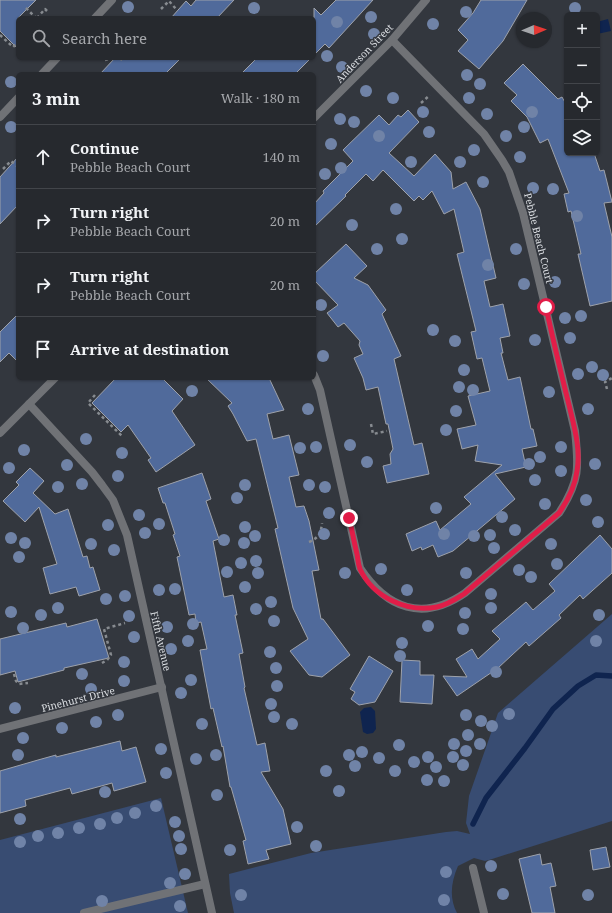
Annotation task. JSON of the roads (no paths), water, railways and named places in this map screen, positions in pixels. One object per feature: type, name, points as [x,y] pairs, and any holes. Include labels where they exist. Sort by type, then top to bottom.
[{"type":"street","points":[[96,16],[112,0]]},
{"type":"street","name":"Anderson Street","points":[[316,116],[392,40],[426,0]]},
{"type":"street","name":"Pebble Beach Court","points":[[316,380],[320,390],[360,568],[367,580],[379,592],[392,601],[404,606],[422,609],[438,607],[464,594],[559,513],[568,498],[574,484],[577,471],[578,459],[575,431],[523,213],[513,182],[502,160],[484,134],[392,40]]},
{"type":"street","points":[[44,72],[55,60]]},
{"type":"street","points":[[0,117],[16,100]]},
{"type":"street","points":[[0,433],[53,380]]},
{"type":"street","name":"Fifth Avenue","points":[[29,404],[92,472],[113,500],[127,535],[212,913]]},
{"type":"street","name":"Pinehurst Drive","points":[[0,729],[162,687]]},
{"type":"street","points":[[473,868],[484,913]]},
{"type":"street","points":[[84,913],[205,884]]},
{"type":"waterway","points":[[473,824],[486,798],[553,709],[578,686],[596,675],[612,676]]}]
